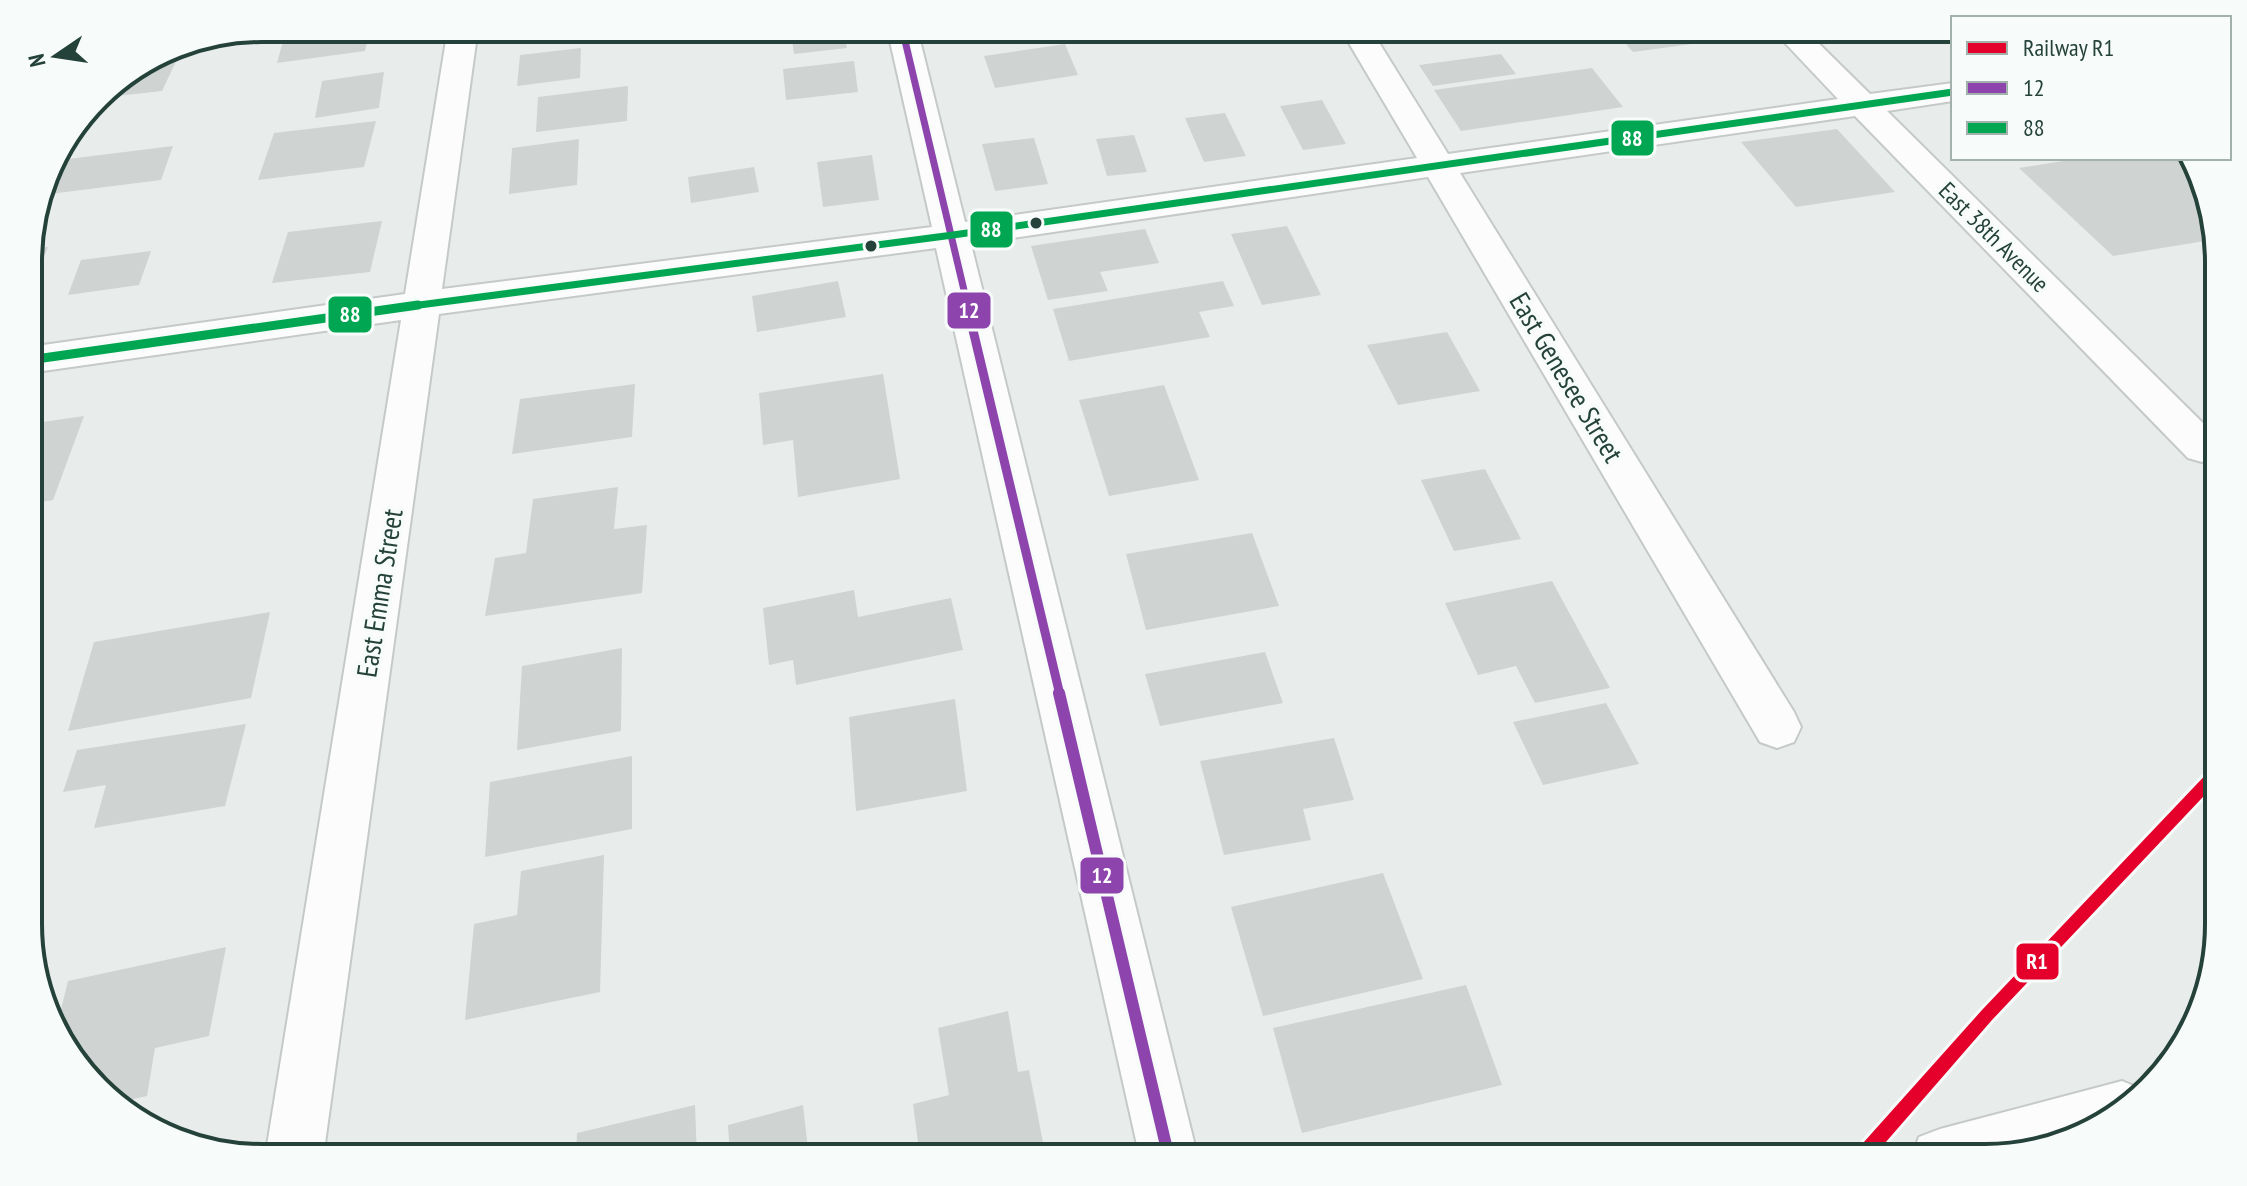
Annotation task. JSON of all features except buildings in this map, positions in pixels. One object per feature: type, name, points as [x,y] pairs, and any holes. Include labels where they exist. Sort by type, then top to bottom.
[{"type":"street","name":"East Emma Street","points":[[296,1144],[461,42]]},
{"type":"street","points":[[905,42],[1166,1144]]},
{"type":"street","name":"East Genesee Street","points":[[1364,42],[1441,165],[1777,727]]},
{"type":"street","name":"East 38th Avenue","points":[[1800,42],[2202,447]]},
{"type":"street","points":[[42,358],[423,304],[953,235],[1951,92]]},
{"type":"rail line","name":"R1","points":[[1873,1144],[1987,1015],[2205,785]]},
{"type":"transit line","name":"12","points":[[905,42],[1166,1144]]},
{"type":"transit line","name":"88","points":[[42,358],[423,304],[953,235],[1951,92]]}]
